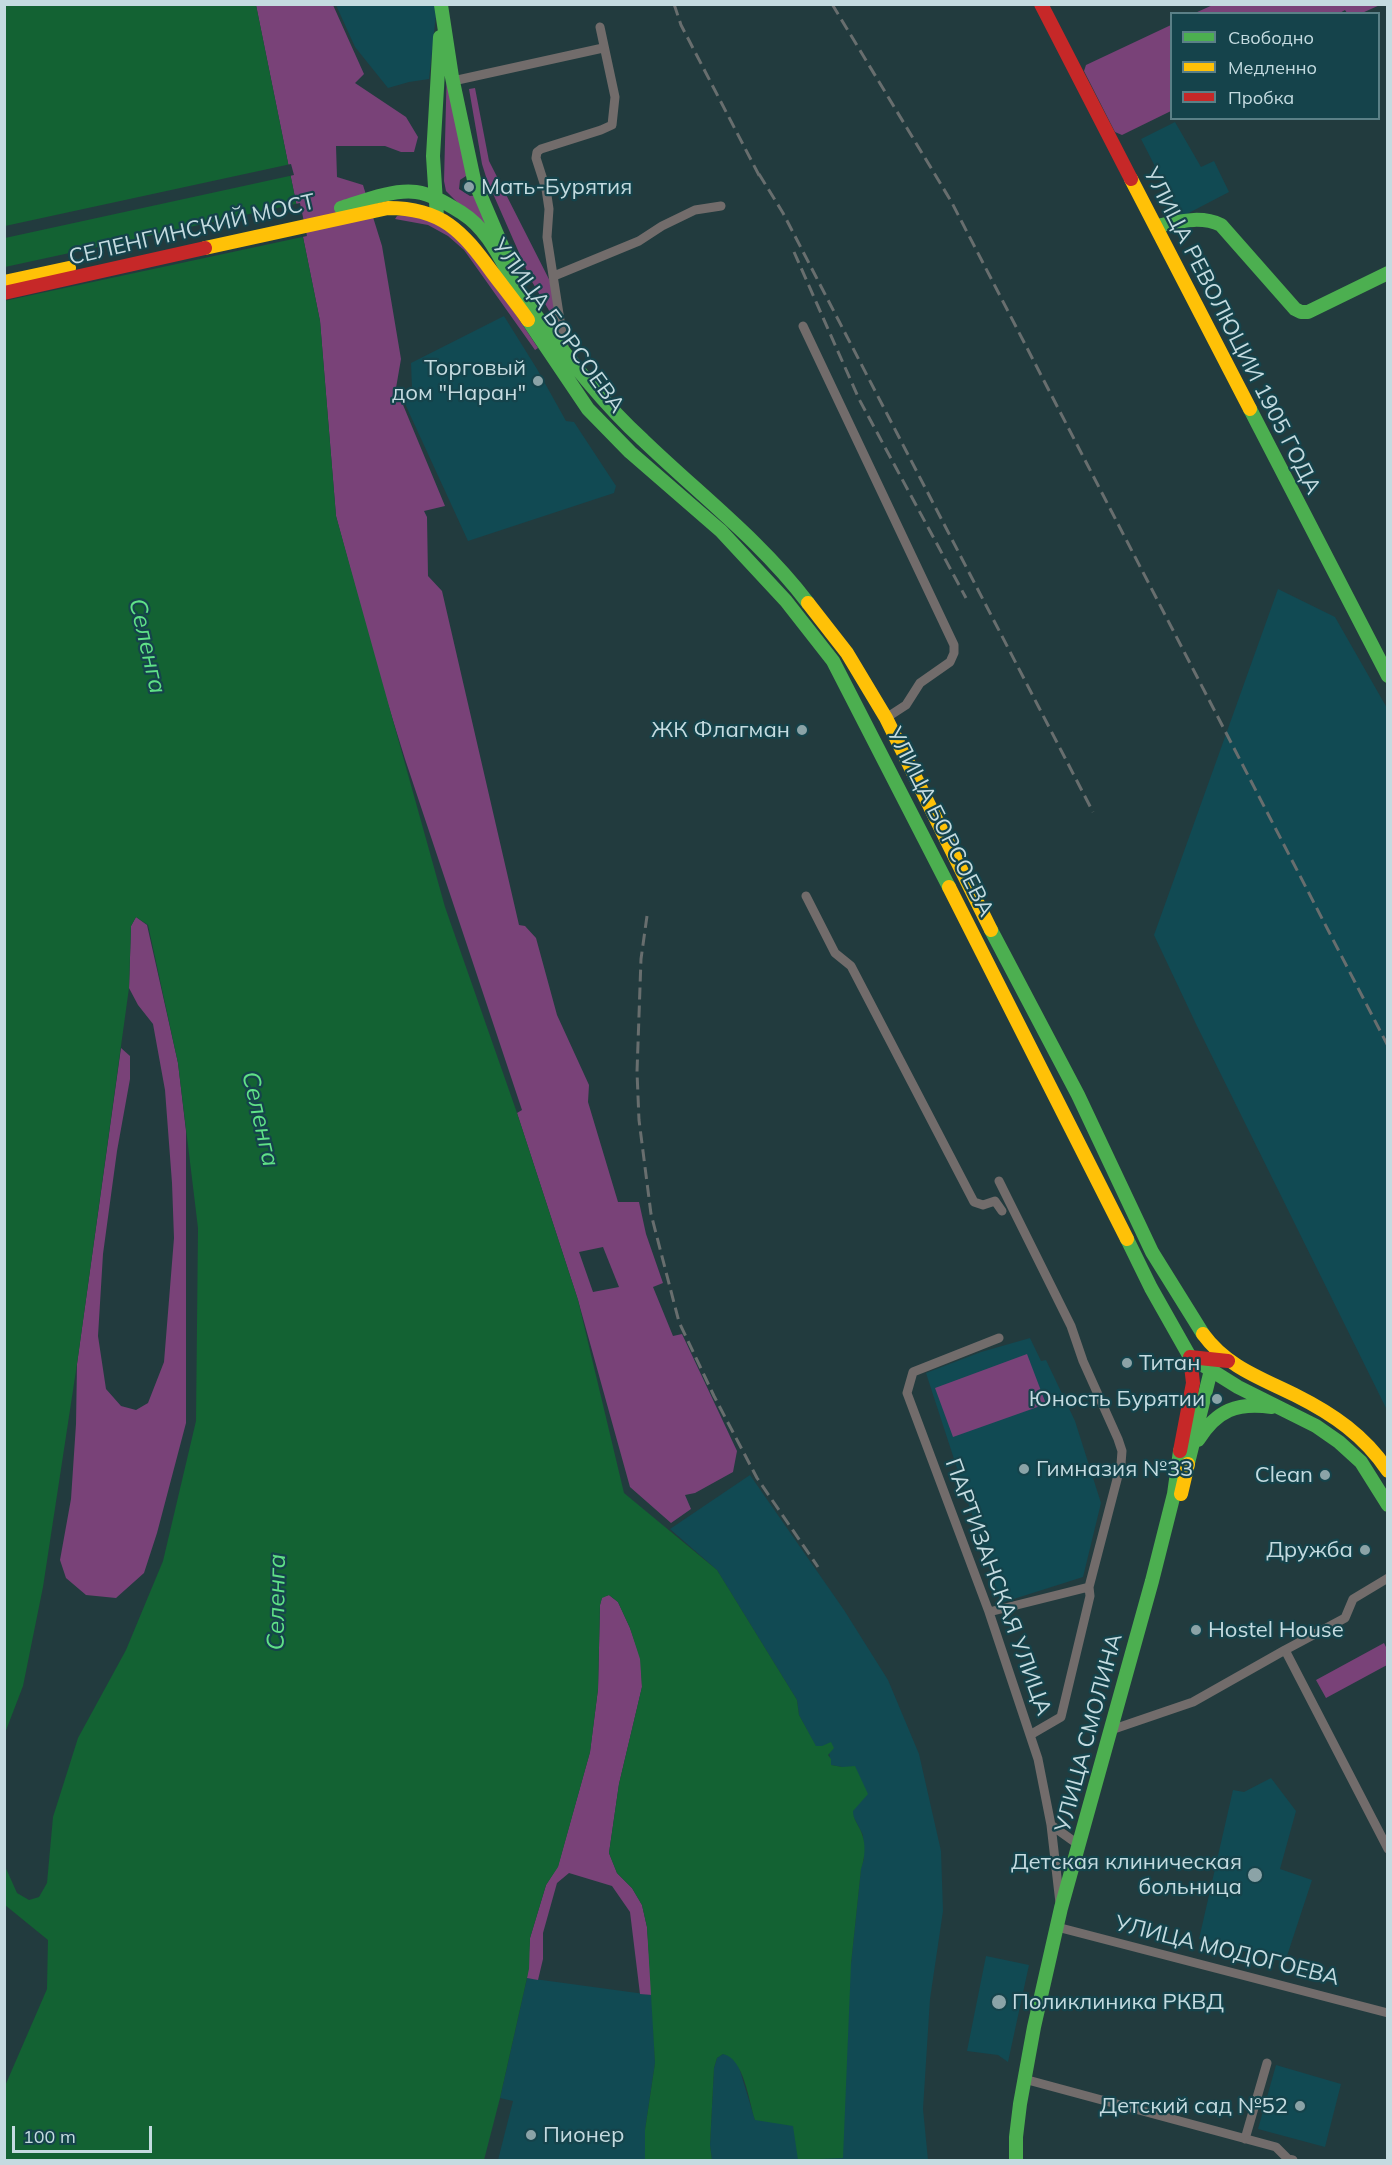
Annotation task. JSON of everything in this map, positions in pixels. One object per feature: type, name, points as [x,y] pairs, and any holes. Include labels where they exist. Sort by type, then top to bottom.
[{"type":"main road","name":"УЛИЦА РЕВОЛЮЦИИ 1905 ГОДА","points":[[1041,4],[1297,504],[1388,676]]},
{"type":"main road","points":[[441,5],[453,81],[474,180],[526,302]]},
{"type":"main road","points":[[437,217],[434,182],[441,5]]},
{"type":"main road","points":[[416,192],[434,182]]},
{"type":"main road","name":"УЛИЦА БОРСОЕВА","points":[[387,202],[416,192],[435,198],[464,214],[486,236],[526,302],[602,399],[621,420],[730,518],[799,591],[847,653],[886,718],[977,904],[1078,1095],[1152,1252],[1196,1324],[1211,1345],[1228,1361],[1343,1422],[1376,1453],[1388,1471]]},
{"type":"main road","name":"УЛИЦА БОРСОЕВА","points":[[387,202],[437,217],[457,229],[476,250],[526,317],[588,409],[630,452],[721,531],[786,601],[834,662],[1155,1296],[1190,1357],[1210,1364],[1238,1388],[1316,1426],[1339,1442],[1361,1462],[1388,1505]]},
{"type":"main road","name":"СЕЛЕНГИНСКИЙ МОСТ","points":[[4,282],[387,202]]},
{"type":"main road","name":"СЕЛЕНГИНСКИЙ МОСТ","points":[[4,293],[387,202]]},
{"type":"main road","points":[[1156,226],[1204,218],[1213,220],[1221,225],[1295,309],[1301,312],[1308,312],[1388,273]]},
{"type":"main road","points":[[868,727],[886,718]]},
{"type":"main road","points":[[1137,1259],[1152,1252]]},
{"type":"main road","points":[[1196,1324],[1210,1364],[1228,1361]]},
{"type":"main road","name":"УЛИЦА СМОЛИНА","points":[[1016,2160],[1016,2137],[1061,1929],[1061,1908],[1115,1729],[1174,1494],[1193,1383],[1190,1357]]},
{"type":"main road","name":"УЛИЦА СМОЛИНА","points":[[1174,1494],[1192,1450],[1210,1364]]},
{"type":"main road","points":[[1192,1450],[1214,1418],[1231,1409],[1243,1404],[1276,1408]]},
{"type":"main road","points":[[1061,1929],[1115,1729],[1146,1632],[1188,1464]]},
{"type":"main road","points":[[1024,2160],[1027,2080]]},
{"type":"street","points":[[564,349],[547,237],[549,209],[546,189],[536,158],[537,152],[541,149],[612,125],[615,97],[600,27]]},
{"type":"street","points":[[453,81],[603,48]]},
{"type":"street","points":[[554,276],[639,241],[662,226],[695,210],[721,206]]},
{"type":"street","points":[[803,326],[954,645],[954,653],[950,662],[920,683],[906,705],[886,718]]},
{"type":"street","points":[[806,896],[835,953],[851,966],[974,1202],[983,1205],[995,1201],[1002,1211]]},
{"type":"street","points":[[999,1181],[1071,1326],[1083,1361],[1119,1439],[1122,1451],[1121,1464],[1089,1587],[1090,1596],[1061,1717],[1030,1735]]},
{"type":"street","name":"ПАРТИЗАНСКАЯ УЛИЦА","points":[[999,1338],[913,1372],[907,1393],[989,1612],[1038,1759],[1051,1825],[1061,1908]]},
{"type":"street","points":[[1115,1729],[1193,1702],[1345,1618],[1353,1599],[1388,1578]]},
{"type":"street","points":[[989,1612],[1089,1587]]},
{"type":"street","points":[[1285,1650],[1388,1849]]},
{"type":"street","points":[[1051,1825],[1079,1845]]},
{"type":"street","name":"УЛИЦА МОДОГОЕВА","points":[[1061,1929],[1388,2013]]},
{"type":"street","points":[[1245,2139],[1267,2063]]},
{"type":"street","points":[[1027,2080],[1276,2147],[1288,2159],[1293,2160]]},
{"type":"shaded area","points":[[1215,4],[1380,4],[1364,12],[1346,12],[1345,10],[1342,12],[1197,12]]},
{"type":"shaded area","points":[[256,5],[333,5],[364,74],[355,83],[406,117],[418,137],[414,152],[401,152],[385,146],[336,146],[337,177],[363,185],[382,246],[401,359],[396,388],[445,506],[424,511],[427,517],[428,576],[442,591],[519,925],[525,926],[536,938],[557,1015],[589,1085],[588,1102],[618,1202],[639,1202],[646,1234],[663,1283],[653,1287],[673,1336],[682,1334],[737,1451],[733,1472],[695,1493],[685,1495],[691,1509],[671,1523],[630,1487],[578,1300],[517,1113],[522,1110],[378,672],[336,516],[320,321]],"holes":[[[603,1247],[619,1287],[593,1292],[579,1252]]]},
{"type":"shaded area","points":[[336,5],[437,5],[429,79],[388,88],[355,47]]},
{"type":"shaded area","points":[[1170,25],[1170,111],[1122,135],[1115,132],[1084,71],[1086,65]]},
{"type":"shaded area","points":[[447,63],[472,172],[460,180],[459,189],[470,196],[480,195],[505,250],[446,191],[444,181]]},
{"type":"shaded area","points":[[475,88],[489,161],[557,295],[557,324],[531,280],[487,180],[482,164],[469,89]]},
{"type":"shaded area","points":[[1175,122],[1201,167],[1214,161],[1229,192],[1181,217],[1141,139]]},
{"type":"shaded area","points":[[407,215],[429,219],[468,243],[538,348],[535,350],[464,250],[448,236],[428,225],[395,219],[397,216]]},
{"type":"shaded area","points":[[504,316],[566,421],[574,422],[616,486],[614,493],[468,541],[406,406],[408,391],[412,388],[411,363]]},
{"type":"shaded area","points":[[1278,589],[1335,617],[1387,708],[1387,1410],[1154,935]]},
{"type":"shaded area","points":[[136,917],[147,925],[178,1063],[186,1131],[186,1423],[144,1573],[116,1598],[86,1595],[66,1578],[60,1560],[71,1499],[77,1364],[121,1048],[130,1056],[130,1079],[117,1151],[103,1254],[98,1336],[106,1389],[121,1406],[136,1410],[148,1403],[164,1362],[174,1238],[172,1183],[165,1090],[153,1024],[138,1005],[129,988],[131,926]]},
{"type":"shaded area","name":"Гимназия №33","points":[[1030,1338],[1041,1361],[1046,1360],[1075,1421],[1101,1503],[1083,1577],[1001,1603],[926,1373],[981,1352]]},
{"type":"shaded area","points":[[1027,1354],[1046,1404],[953,1437],[935,1388]]},
{"type":"shaded area","points":[[750,1475],[844,1610],[888,1680],[919,1754],[941,1851],[943,1911],[930,1999],[923,2109],[928,2160],[712,2160],[710,2145],[714,2068],[717,2058],[723,2054],[731,2055],[738,2064],[755,2120],[851,1964],[861,1868],[864,1859],[863,1835],[853,1816],[842,1767],[831,1765],[829,1752],[822,1746],[816,1747],[799,1715],[797,1700],[717,1570],[670,1529]]},
{"type":"shaded area","points":[[609,1595],[618,1602],[630,1628],[641,1659],[642,1687],[619,1784],[609,1853],[617,1873],[632,1888],[642,1905],[647,1927],[652,1995],[640,1994],[630,1912],[612,1886],[569,1873],[557,1883],[543,1933],[543,1959],[538,1980],[527,1978],[530,1938],[546,1885],[558,1866],[590,1752],[598,1689],[600,1605],[602,1597]]},
{"type":"shaded area","points":[[1384,1643],[1387,1649],[1387,1665],[1326,1698],[1316,1680]]},
{"type":"shaded area","name":"Детская клиническая больница","points":[[1271,1778],[1296,1811],[1280,1869],[1312,1880],[1285,1962],[1199,1939],[1233,1790],[1244,1792]]},
{"type":"shaded area","name":"Поликлиника РКВД","points":[[986,1956],[1029,1965],[1008,2062],[998,2055],[967,2051]]},
{"type":"shaded area","points":[[527,1978],[652,1995],[655,2063],[645,2130],[645,2160],[498,2160],[513,2101],[500,2098]]},
{"type":"shaded area","name":"Детский сад №52","points":[[1276,2065],[1341,2084],[1325,2147],[1258,2129]]},
{"type":"water","name":"Селенга","points":[[5,5],[256,5],[320,321],[336,516],[445,907],[517,1113],[578,1300],[624,1493],[717,1570],[797,1700],[799,1715],[816,1746],[831,1742],[834,1748],[828,1755],[831,1765],[855,1766],[868,1794],[853,1811],[863,1838],[864,1852],[851,1964],[843,2158],[798,2160],[793,2126],[755,2120],[741,2072],[730,2057],[723,2054],[717,2058],[714,2068],[710,2145],[712,2160],[645,2160],[645,2130],[655,2063],[647,1927],[642,1905],[632,1888],[617,1873],[609,1853],[619,1784],[642,1687],[640,1659],[630,1628],[618,1602],[609,1595],[602,1598],[600,1605],[598,1689],[590,1752],[558,1867],[546,1885],[530,1938],[529,1969],[484,2160],[5,2160],[5,2086],[47,1989],[48,1940],[5,1905],[4,1864],[17,1893],[29,1900],[39,1897],[47,1883],[53,1817],[78,1738],[126,1650],[163,1561],[196,1421],[198,1228],[178,1063],[148,925],[136,917],[131,926],[129,988],[77,1364],[43,1587],[23,1686],[5,1733]]},
{"type":"pier","points":[[291,164],[294,175],[5,238],[5,226]]},
{"type":"pier","points":[[300,203],[307,236],[4,301],[5,267]]},
{"type":"railway","points":[[674,4],[681,25],[762,181]]},
{"type":"railway","points":[[832,4],[951,201],[1388,1046]]},
{"type":"railway","points":[[759,174],[783,213],[1093,812]]},
{"type":"railway","points":[[794,252],[859,399],[966,598]]},
{"type":"railway","points":[[647,916],[641,959],[637,1072],[639,1120],[651,1214],[679,1322],[757,1478],[818,1567]]},
{"type":"traffic: fast","points":[[441,5],[452,77],[474,180],[511,267]]},
{"type":"traffic: fast","points":[[437,217],[433,156],[440,37]]},
{"type":"traffic: fast","points":[[341,208],[388,194],[416,192],[440,200],[473,221],[499,255],[528,305],[597,392],[627,425],[750,538],[790,580],[808,603]]},
{"type":"traffic: fast","points":[[1156,226],[1197,220],[1221,225],[1295,309],[1301,312],[1308,312],[1388,273]]},
{"type":"traffic: fast","points":[[528,320],[588,409],[630,452],[721,531],[786,601],[833,661],[949,887]]},
{"type":"traffic: fast","points":[[1250,409],[1388,676]]},
{"type":"traffic: fast","points":[[991,930],[1078,1095],[1152,1252],[1203,1334]]},
{"type":"traffic: fast","points":[[1127,1239],[1151,1288],[1190,1357],[1238,1387],[1316,1426],[1339,1442],[1361,1462],[1388,1505]]},
{"type":"traffic: fast","points":[[1186,1471],[1211,1370],[1209,1361]]},
{"type":"traffic: fast","points":[[1198,1440],[1213,1421],[1229,1410],[1248,1406],[1272,1407]]},
{"type":"traffic: fast","points":[[1016,2160],[1020,2104],[1034,2027],[1061,1908],[1152,1581],[1174,1494],[1180,1451]]},
{"type":"traffic: slow","points":[[1131,179],[1250,409]]},
{"type":"traffic: slow","points":[[205,248],[388,208],[423,212],[449,225],[471,245],[528,320]]},
{"type":"traffic: slow","points":[[4,282],[69,268]]},
{"type":"traffic: slow","points":[[808,603],[847,653],[886,718],[991,930]]},
{"type":"traffic: slow","points":[[949,887],[1127,1239]]},
{"type":"traffic: slow","points":[[1203,1334],[1212,1345],[1234,1363],[1335,1418],[1369,1447],[1388,1471]]},
{"type":"traffic: slow","points":[[1181,1494],[1188,1464]]},
{"type":"traffic: jam","points":[[1041,4],[1131,179]]},
{"type":"traffic: jam","points":[[4,293],[205,248]]},
{"type":"traffic: jam","points":[[1180,1451],[1193,1383],[1190,1357],[1228,1361]]},
{"type":"place","name":"Мать-Бурятия","points":[[469,187]]},
{"type":"place","name":"Торговый дом \"Наран\"","points":[[538,381]]},
{"type":"place","name":"ЖК Флагман","points":[[802,730]]},
{"type":"place","name":"Титан","points":[[1127,1363]]},
{"type":"place","name":"Юность Бурятии","points":[[1217,1399]]},
{"type":"place","name":"Гимназия №33","points":[[1024,1469]]},
{"type":"place","name":"Clean","points":[[1325,1475]]},
{"type":"place","name":"Дружба","points":[[1365,1550]]},
{"type":"place","name":"Hostel House","points":[[1196,1630]]},
{"type":"place","name":"Детская клиническая больница","points":[[1255,1875]]},
{"type":"place","name":"Поликлиника РКВД","points":[[999,2002]]},
{"type":"place","name":"Детский сад №52","points":[[1300,2106]]},
{"type":"place","name":"Пионер","points":[[531,2135]]}]
